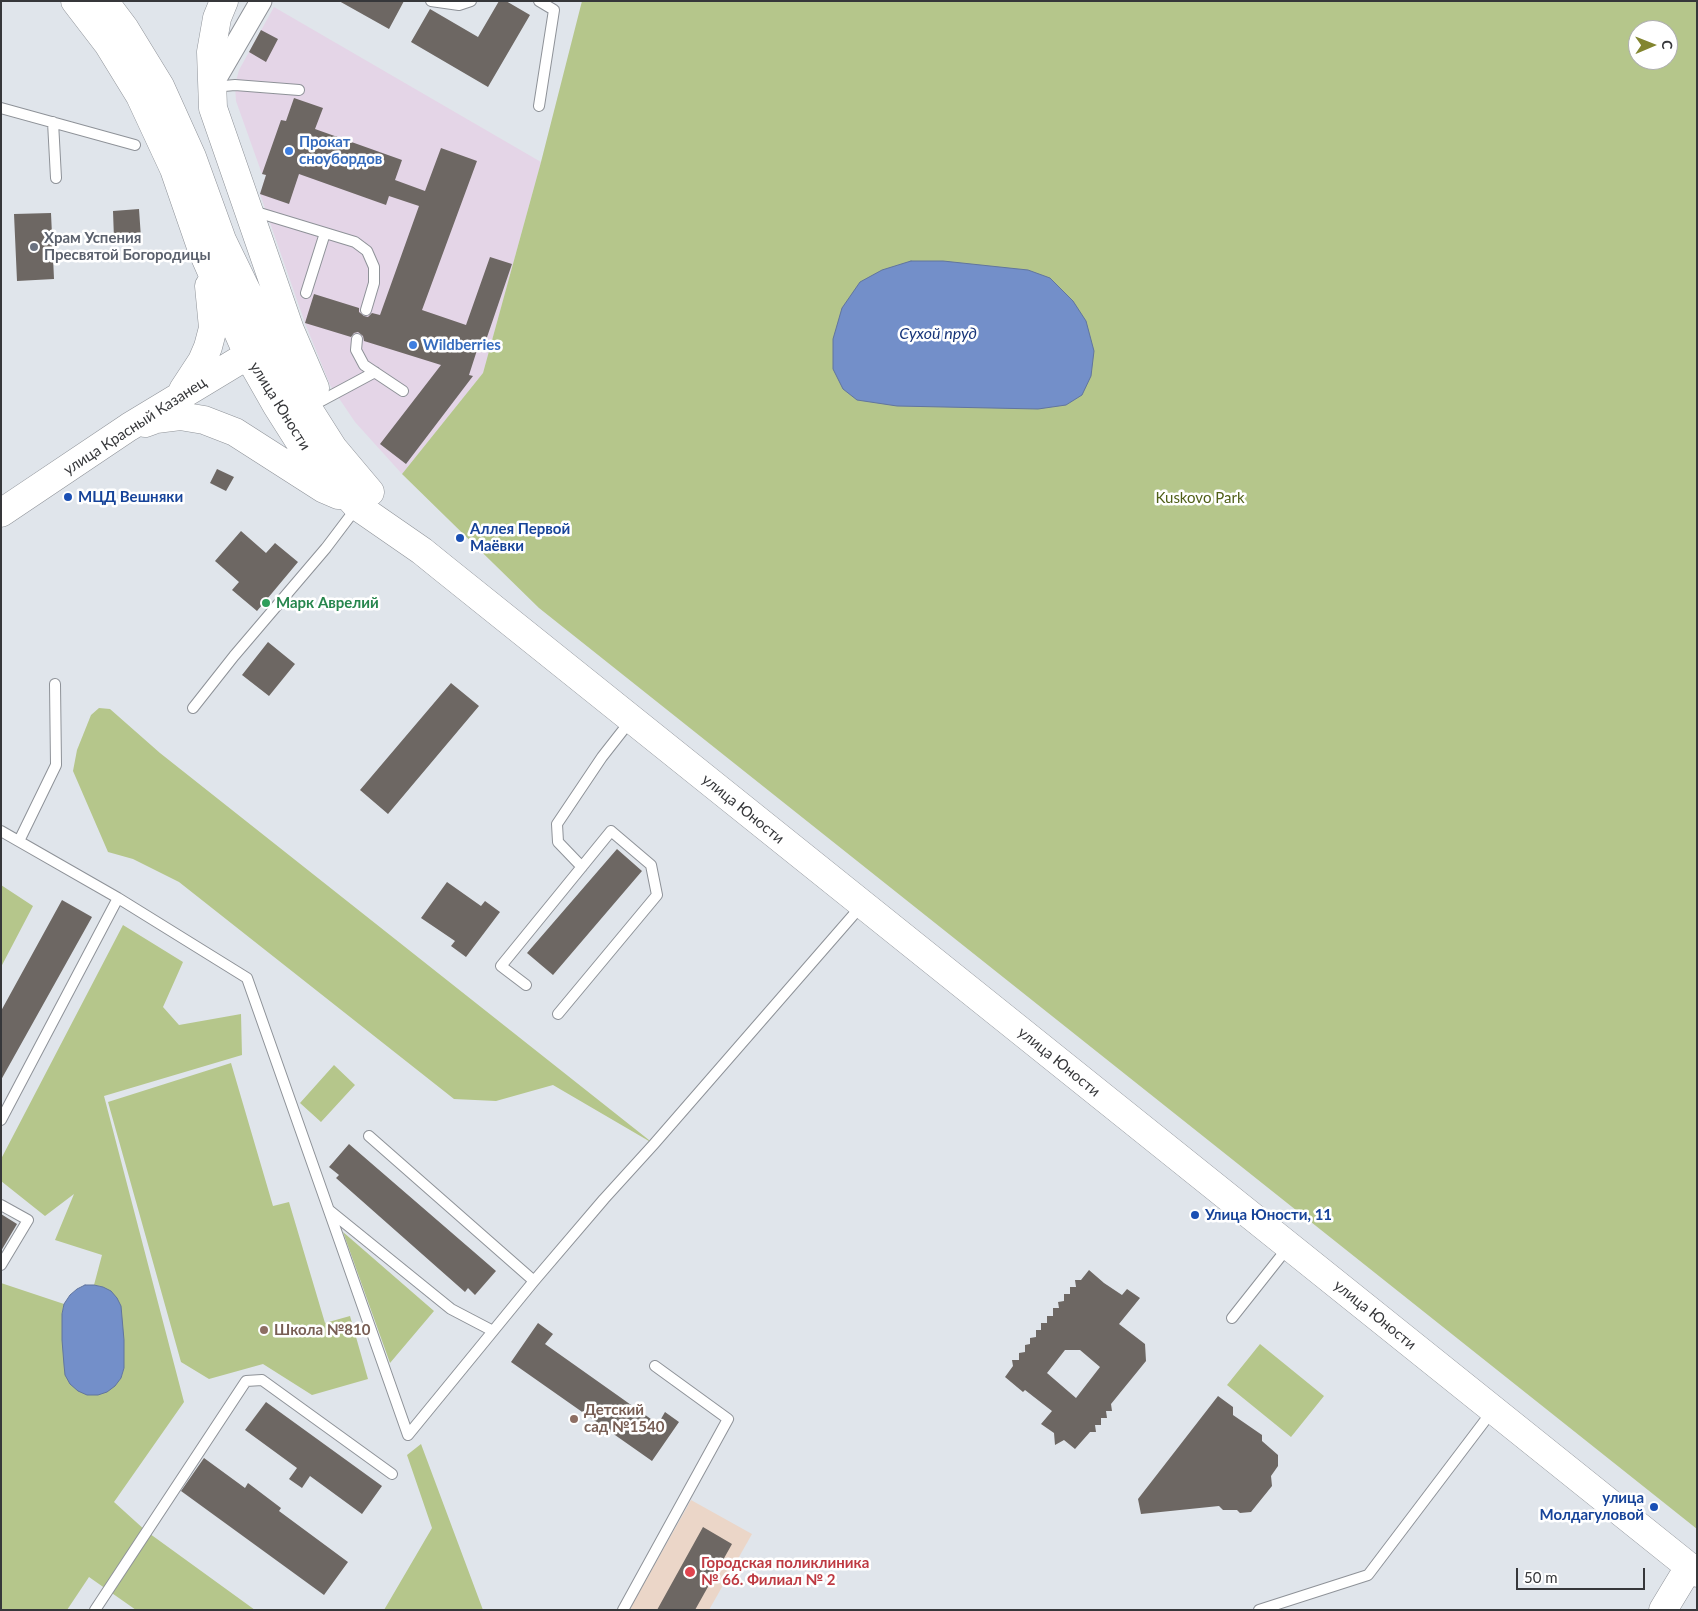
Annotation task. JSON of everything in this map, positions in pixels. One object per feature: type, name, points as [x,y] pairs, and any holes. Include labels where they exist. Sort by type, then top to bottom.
[{"type":"main road","points":[[75,1],[108,44],[140,96],[212,245]]},
{"type":"main road","points":[[104,1],[125,29],[160,86],[192,157],[212,245],[211,293],[214,328],[202,361],[180,395]]},
{"type":"main road","points":[[224,1],[217,18],[211,52],[213,108],[265,263],[269,342],[322,401],[338,434],[353,474]]},
{"type":"main road","name":"улица Юности","points":[[212,245],[333,448],[353,474],[422,551]]},
{"type":"main road","name":"улица Юности","points":[[269,342],[277,406],[301,444],[355,504],[422,551],[1693,1570]]},
{"type":"main road","name":"улица Красный Казанец","points":[[1,513],[129,427],[269,342]]},
{"type":"main road","points":[[129,427],[156,419],[180,416],[204,420],[234,432],[324,489],[355,504]]},
{"type":"main road","points":[[1663,1610],[1693,1570]]},
{"type":"street","points":[[211,87],[261,1]]},
{"type":"lane","points":[[431,1],[459,6],[470,1]]},
{"type":"lane","points":[[539,106],[554,10],[540,1]]},
{"type":"lane","points":[[211,87],[235,85],[299,90]]},
{"type":"lane","points":[[1,108],[135,144]]},
{"type":"lane","points":[[53,122],[56,178]]},
{"type":"lane","points":[[248,210],[356,242],[367,251],[374,267],[374,283],[366,310]]},
{"type":"lane","points":[[306,293],[325,233]]},
{"type":"lane","points":[[357,339],[356,350],[364,364],[403,391]]},
{"type":"lane","points":[[322,401],[375,372]]},
{"type":"lane","points":[[193,708],[234,656],[326,548],[355,504]]},
{"type":"lane","points":[[19,841],[56,765],[55,684]]},
{"type":"lane","points":[[582,867],[558,842],[557,824],[602,757],[632,719]]},
{"type":"lane","points":[[1,831],[118,898],[248,978],[408,1436],[534,1281],[862,904]]},
{"type":"lane","points":[[526,985],[501,966],[611,831],[651,865],[657,895],[558,1014]]},
{"type":"lane","points":[[1,1120],[118,898]]},
{"type":"lane","points":[[369,1136],[534,1281]]},
{"type":"lane","points":[[1,1205],[28,1220],[1,1265]]},
{"type":"lane","points":[[329,1211],[451,1309],[493,1331]]},
{"type":"lane","points":[[1232,1318],[1289,1246]]},
{"type":"lane","points":[[623,1610],[728,1419],[655,1366]]},
{"type":"lane","points":[[95,1610],[246,1381],[262,1380],[392,1474]]},
{"type":"lane","points":[[1259,1610],[1368,1575],[1493,1410]]},
{"type":"shaded area","points":[[274,7],[541,162],[483,373],[402,474],[355,422],[330,385],[305,323],[260,194],[266,175],[262,174],[236,101],[235,85],[239,70]]},
{"type":"shaded area","name":"Городская поликлиника № 66. Филиал № 2","points":[[691,1500],[752,1534],[709,1610],[629,1610]]},
{"type":"green space","name":"Kuskovo Park","points":[[582,1],[1697,1],[1697,1529],[539,608],[402,474],[483,373],[541,162]]},
{"type":"green space","points":[[99,708],[110,709],[160,753],[654,1144],[553,1085],[496,1101],[454,1099],[179,882],[133,859],[108,852],[73,771],[77,750],[91,715]]},
{"type":"green space","points":[[1,885],[33,906],[1,967]]},
{"type":"green space","points":[[123,925],[183,962],[163,1007],[179,1025],[241,1014],[242,1055],[104,1096],[184,1402],[114,1502],[146,1531],[255,1610],[136,1610],[89,1577],[67,1610],[1,1610],[1,1283],[64,1304],[62,1314],[121,1378],[124,1368],[124,1340],[103,1287],[94,1285],[102,1255],[55,1240],[74,1194],[45,1216],[1,1181],[1,1159]]},
{"type":"green space","points":[[231,1063],[273,1206],[289,1202],[325,1323],[350,1316],[368,1379],[312,1395],[263,1364],[209,1379],[181,1362],[108,1102]]},
{"type":"green space","points":[[334,1065],[355,1085],[321,1122],[300,1103]]},
{"type":"green space","points":[[343,1232],[434,1311],[390,1363]]},
{"type":"green space","points":[[1260,1344],[1324,1396],[1291,1437],[1227,1385]]},
{"type":"green space","points":[[421,1444],[483,1610],[384,1610],[432,1528],[407,1455]]},
{"type":"water","name":"Сухой пруд","points":[[911,261],[943,261],[1028,270],[1050,278],[1073,301],[1086,321],[1094,351],[1091,376],[1082,395],[1066,405],[1038,409],[897,406],[857,400],[843,389],[833,369],[833,339],[842,308],[860,282],[882,270]]},
{"type":"water","points":[[85,1285],[103,1287],[111,1291],[121,1306],[124,1368],[121,1378],[115,1386],[107,1392],[98,1395],[87,1395],[78,1391],[70,1384],[65,1375],[62,1340],[64,1304],[70,1295]]},
{"type":"building","points":[[339,1],[404,1],[389,29]]},
{"type":"building","points":[[499,1],[506,1],[530,15],[488,87],[411,42],[430,9],[478,37]]},
{"type":"building","points":[[261,30],[278,39],[266,62],[249,52]]},
{"type":"building","points":[[294,98],[323,108],[315,129],[402,160],[395,180],[425,191],[441,148],[477,161],[422,310],[466,325],[490,257],[512,264],[484,346],[479,344],[469,375],[473,376],[406,464],[380,444],[441,365],[364,341],[363,336],[358,332],[354,333],[351,337],[305,323],[314,294],[359,308],[359,312],[364,316],[368,317],[372,313],[380,315],[419,206],[389,196],[386,205],[299,174],[289,204],[260,194],[266,175],[262,174],[281,120],[286,121]]},
{"type":"building","points":[[139,209],[141,238],[114,239],[113,211]]},
{"type":"building","name":"Храм Успения Пресвятой Богородицы","points":[[51,213],[54,279],[17,281],[14,214]]},
{"type":"building","points":[[217,469],[234,477],[226,491],[210,483]]},
{"type":"building","points":[[241,531],[266,553],[275,543],[298,562],[257,611],[232,590],[239,582],[215,561]]},
{"type":"building","points":[[268,642],[295,664],[269,696],[242,675]]},
{"type":"building","points":[[451,683],[479,706],[388,814],[360,790]]},
{"type":"building","points":[[617,849],[642,871],[553,975],[527,953]]},
{"type":"building","points":[[447,882],[481,906],[485,901],[500,912],[466,957],[451,946],[455,941],[421,918]]},
{"type":"building","points":[[62,900],[92,917],[1,1080],[1,1011]]},
{"type":"building","points":[[349,1144],[496,1271],[475,1295],[468,1288],[465,1292],[336,1178],[339,1175],[329,1167]]},
{"type":"building","points":[[1,1214],[17,1224],[1,1251]]},
{"type":"building","points":[[1089,1270],[1122,1295],[1127,1289],[1140,1298],[1119,1324],[1145,1344],[1146,1361],[1111,1404],[1112,1411],[1106,1411],[1107,1418],[1101,1418],[1101,1425],[1095,1425],[1096,1432],[1090,1432],[1075,1449],[1064,1440],[1055,1445],[1054,1433],[1041,1424],[1052,1411],[1025,1390],[1023,1392],[1005,1377],[1013,1366],[1012,1360],[1019,1360],[1019,1353],[1025,1352],[1025,1345],[1030,1344],[1030,1338],[1036,1337],[1036,1330],[1041,1330],[1041,1323],[1047,1323],[1047,1316],[1053,1316],[1053,1308],[1059,1308],[1058,1302],[1064,1301],[1064,1294],[1070,1294],[1070,1287],[1076,1287],[1075,1280],[1081,1280]],"holes":[[[1065,1350],[1080,1350],[1100,1367],[1076,1398],[1047,1373]]]},
{"type":"building","points":[[538,1323],[553,1334],[545,1344],[658,1424],[665,1412],[679,1422],[652,1461],[511,1362]]},
{"type":"building","points":[[1218,1396],[1233,1407],[1233,1415],[1262,1435],[1262,1441],[1278,1455],[1278,1466],[1271,1476],[1272,1486],[1251,1512],[1240,1513],[1237,1510],[1223,1510],[1219,1506],[1141,1514],[1138,1499]]},
{"type":"building","points":[[266,1402],[382,1486],[362,1514],[310,1476],[302,1488],[289,1479],[297,1468],[245,1430]]},
{"type":"building","points":[[204,1458],[245,1488],[248,1483],[281,1508],[279,1511],[348,1562],[324,1595],[181,1491]]},
{"type":"building","points":[[703,1527],[732,1544],[695,1610],[657,1610]]},
{"type":"place","name":"Прокат сноубордов","points":[[289,151]]},
{"type":"place","name":"Храм Успения Пресвятой Богородицы","points":[[34,247]]},
{"type":"place","name":"Wildberries","points":[[413,345]]},
{"type":"place","name":"МЦД Вешняки","points":[[68,497]]},
{"type":"place","name":"Аллея Первой Маёвки","points":[[460,538]]},
{"type":"place","name":"Марк Аврелий","points":[[266,603]]},
{"type":"place","name":"Улица Юности, 11","points":[[1195,1215]]},
{"type":"place","name":"Школа №810","points":[[264,1330]]},
{"type":"place","name":"Детский сад №1540","points":[[574,1419]]},
{"type":"place","name":"улица Молдагуловой","points":[[1654,1507]]},
{"type":"place","name":"Городская поликлиника № 66. Филиал № 2","points":[[690,1572]]}]
